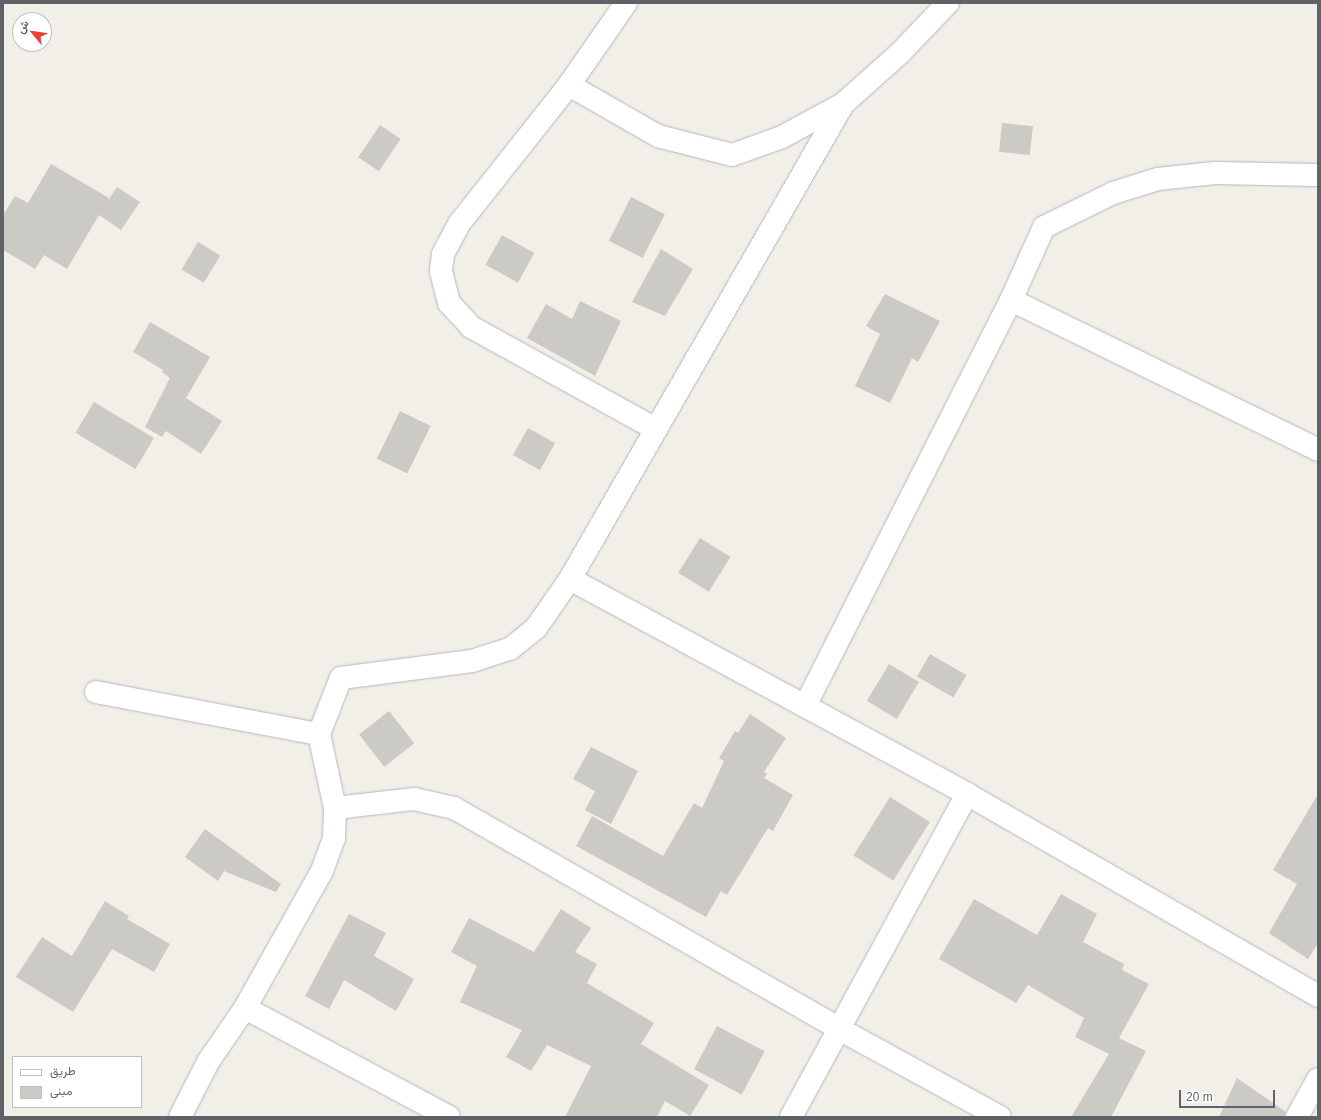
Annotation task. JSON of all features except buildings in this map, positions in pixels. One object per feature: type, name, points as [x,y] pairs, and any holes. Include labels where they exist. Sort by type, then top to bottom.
[{"type":"street","points":[[626,3],[569,85],[450,238],[443,254],[443,287],[458,316],[471,327],[654,428]]},
{"type":"street","points":[[569,85],[658,136],[732,155],[782,137],[842,104],[900,53],[948,3]]},
{"type":"street","points":[[180,1117],[208,1062],[245,1008],[322,871],[334,838],[335,808],[319,734],[341,678],[472,661],[510,649],[536,628],[570,579],[654,428],[842,104]]},
{"type":"street","points":[[804,706],[1012,300],[1044,227],[1113,193],[1158,179],[1208,174],[1318,175]]},
{"type":"street","points":[[1012,300],[1318,450]]},
{"type":"street","points":[[570,579],[967,794],[1318,996]]},
{"type":"street","points":[[96,692],[319,734]]},
{"type":"street","points":[[791,1117],[841,1030],[967,794]]},
{"type":"street","points":[[335,808],[414,799],[454,808],[841,1030],[1000,1117]]},
{"type":"street","points":[[245,1008],[449,1117]]},
{"type":"street","points":[[1297,1117],[1318,1079]]}]
